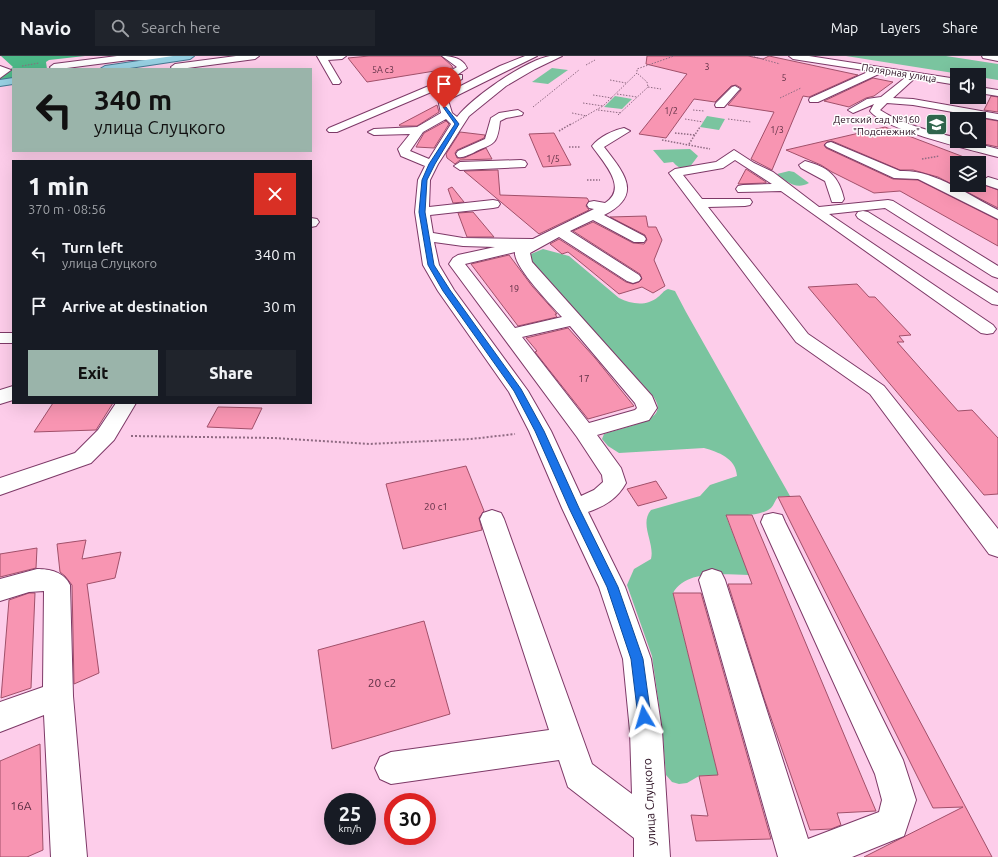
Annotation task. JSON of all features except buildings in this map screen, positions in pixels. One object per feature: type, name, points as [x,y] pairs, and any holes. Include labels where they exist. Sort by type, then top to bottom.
[{"type":"main road","points":[[117,68],[175,63],[190,56]]},
{"type":"main road","points":[[0,83],[12,82]]},
{"type":"street","points":[[54,67],[128,57],[175,63],[255,56]]},
{"type":"street","points":[[336,82],[321,57],[342,56]]},
{"type":"street","points":[[428,90],[462,68],[461,65],[446,56]]},
{"type":"street","points":[[374,132],[419,130],[465,114],[506,82],[535,66],[558,56]]},
{"type":"street","name":"Полярная улица","points":[[793,56],[950,82]]},
{"type":"street","points":[[986,56],[998,58]]},
{"type":"street","points":[[452,119],[443,99],[523,58]]},
{"type":"street","points":[[483,65],[523,58]]},
{"type":"street","points":[[0,69],[6,70],[0,75]]},
{"type":"street","points":[[814,100],[880,70]]},
{"type":"street","points":[[333,130],[470,72]]},
{"type":"street","points":[[914,75],[875,108],[875,111],[888,119],[939,138],[998,153]]},
{"type":"street","points":[[986,85],[998,86]]},
{"type":"street","points":[[882,89],[899,87],[912,91]]},
{"type":"street","points":[[720,105],[735,89]]},
{"type":"street","points":[[986,91],[998,93]]},
{"type":"street","points":[[853,110],[872,101],[885,100],[913,102],[957,112]]},
{"type":"street","points":[[518,113],[498,117],[495,120],[494,137],[488,143],[471,149],[461,160],[521,164]]},
{"type":"street","points":[[986,116],[998,117]]},
{"type":"street","name":"улица Слуцкого","points":[[452,119],[424,180],[422,212],[431,265],[438,278],[518,391],[540,431],[574,508],[612,587],[637,659],[646,731],[651,843]]},
{"type":"street","points":[[419,130],[404,149],[405,153],[432,164]]},
{"type":"street","points":[[584,432],[642,415],[647,408],[645,401],[572,320],[525,264],[522,257],[524,252],[536,243],[560,231],[597,209],[614,205],[620,198],[623,189],[620,179],[598,146],[605,140],[624,132]]},
{"type":"street","points":[[986,139],[992,140]]},
{"type":"street","points":[[829,153],[890,188],[998,273]]},
{"type":"street","points":[[987,329],[800,200],[769,175],[750,166],[734,154],[726,162],[719,165],[694,171],[672,168],[802,338],[818,352],[859,376],[877,390],[998,547]]},
{"type":"street","points":[[806,164],[830,178],[834,183],[837,199]]},
{"type":"street","points":[[817,212],[890,188],[912,171],[938,173]]},
{"type":"street","points":[[800,200],[873,198],[912,174],[922,176],[998,215]]},
{"type":"street","points":[[699,203],[744,196],[785,187]]},
{"type":"street","points":[[890,188],[930,195]]},
{"type":"street","points":[[422,212],[493,204]]},
{"type":"street","points":[[597,209],[639,239]]},
{"type":"street","points":[[863,215],[998,300]]},
{"type":"street","points":[[560,231],[633,278]]},
{"type":"street","points":[[482,234],[536,243]]},
{"type":"street","points":[[857,239],[894,235]]},
{"type":"street","points":[[426,236],[463,242],[536,243]]},
{"type":"street","points":[[536,243],[458,261],[457,264],[584,432],[613,474],[615,483],[610,492],[595,500],[574,508]]},
{"type":"street","points":[[510,335],[572,320]]},
{"type":"street","points":[[0,338],[12,338]]},
{"type":"street","points":[[0,398],[12,392]]},
{"type":"street","points":[[0,487],[83,458],[106,435],[125,404]]},
{"type":"street","points":[[492,519],[580,775],[651,843]]},
{"type":"street","points":[[773,522],[891,772],[899,800],[892,824],[808,857]]},
{"type":"street","points":[[0,590],[25,582],[47,580],[57,585],[58,696],[69,857]]},
{"type":"street","points":[[712,580],[796,857]]},
{"type":"street","points":[[0,717],[58,696]]},
{"type":"street","points":[[391,768],[569,743]]},
{"type":"path","points":[[559,131],[598,110],[637,73],[637,69],[674,56]]},
{"type":"path","points":[[751,56],[784,65]]},
{"type":"path","points":[[586,65],[595,60]]},
{"type":"path","points":[[529,109],[579,70]]},
{"type":"path","points":[[637,73],[647,82],[648,87]]},
{"type":"path","points":[[610,80],[626,83]]},
{"type":"path","points":[[648,87],[661,89]]},
{"type":"path","points":[[616,118],[648,87]]},
{"type":"path","points":[[616,94],[637,97]]},
{"type":"path","points":[[593,95],[612,98]]},
{"type":"path","points":[[583,103],[603,106]]},
{"type":"path","points":[[598,110],[621,113]]},
{"type":"path","points":[[572,113],[587,116]]},
{"type":"path","points":[[725,119],[751,122]]},
{"type":"path","points":[[685,120],[703,122]]},
{"type":"path","points":[[689,144],[700,127]]},
{"type":"path","points":[[675,132],[695,135]]},
{"type":"path","points":[[662,140],[689,144],[734,154]]},
{"type":"path","points":[[106,435],[274,438],[369,444],[471,438],[540,431]]},
{"type":"green space","points":[[1,56],[85,56],[49,60],[46,62],[47,68],[12,68],[12,79],[0,80],[0,77],[13,67]]},
{"type":"green space","points":[[846,56],[946,56],[998,64],[998,80],[986,78],[986,68],[950,68],[950,72]]},
{"type":"green space","points":[[552,68],[568,70],[548,84],[532,82]]},
{"type":"green space","points":[[615,96],[632,99],[622,109],[604,107]]},
{"type":"green space","points":[[707,116],[725,119],[719,130],[700,127]]},
{"type":"green space","points":[[690,149],[698,156],[689,168],[678,167],[673,162],[664,163],[653,150]]},
{"type":"green space","points":[[789,171],[794,172],[809,183],[800,186],[792,184],[777,174]]},
{"type":"green space","points":[[543,249],[569,256],[619,298],[628,302],[638,304],[649,302],[668,289],[675,291],[790,496],[778,497],[771,508],[761,513],[726,516],[749,575],[718,574],[697,577],[687,580],[679,585],[673,593],[718,775],[699,776],[687,783],[679,784],[672,782],[666,775],[662,727],[652,656],[627,585],[634,569],[651,559],[652,553],[646,521],[651,510],[700,496],[710,485],[737,476],[736,470],[730,460],[720,454],[704,448],[619,453],[608,446],[602,439],[604,434],[649,419],[657,411],[657,403],[653,396],[534,265],[530,259],[531,254]]},
{"type":"place","name":"Детский сад №160 \"Подснежник\"","points":[[936,125]]},
{"type":"route","points":[[444,108],[447,114],[457,124],[441,148],[424,180],[422,199],[422,212],[431,265],[446,291],[518,391],[540,431],[574,508],[612,587],[637,659],[644,717]]}]
